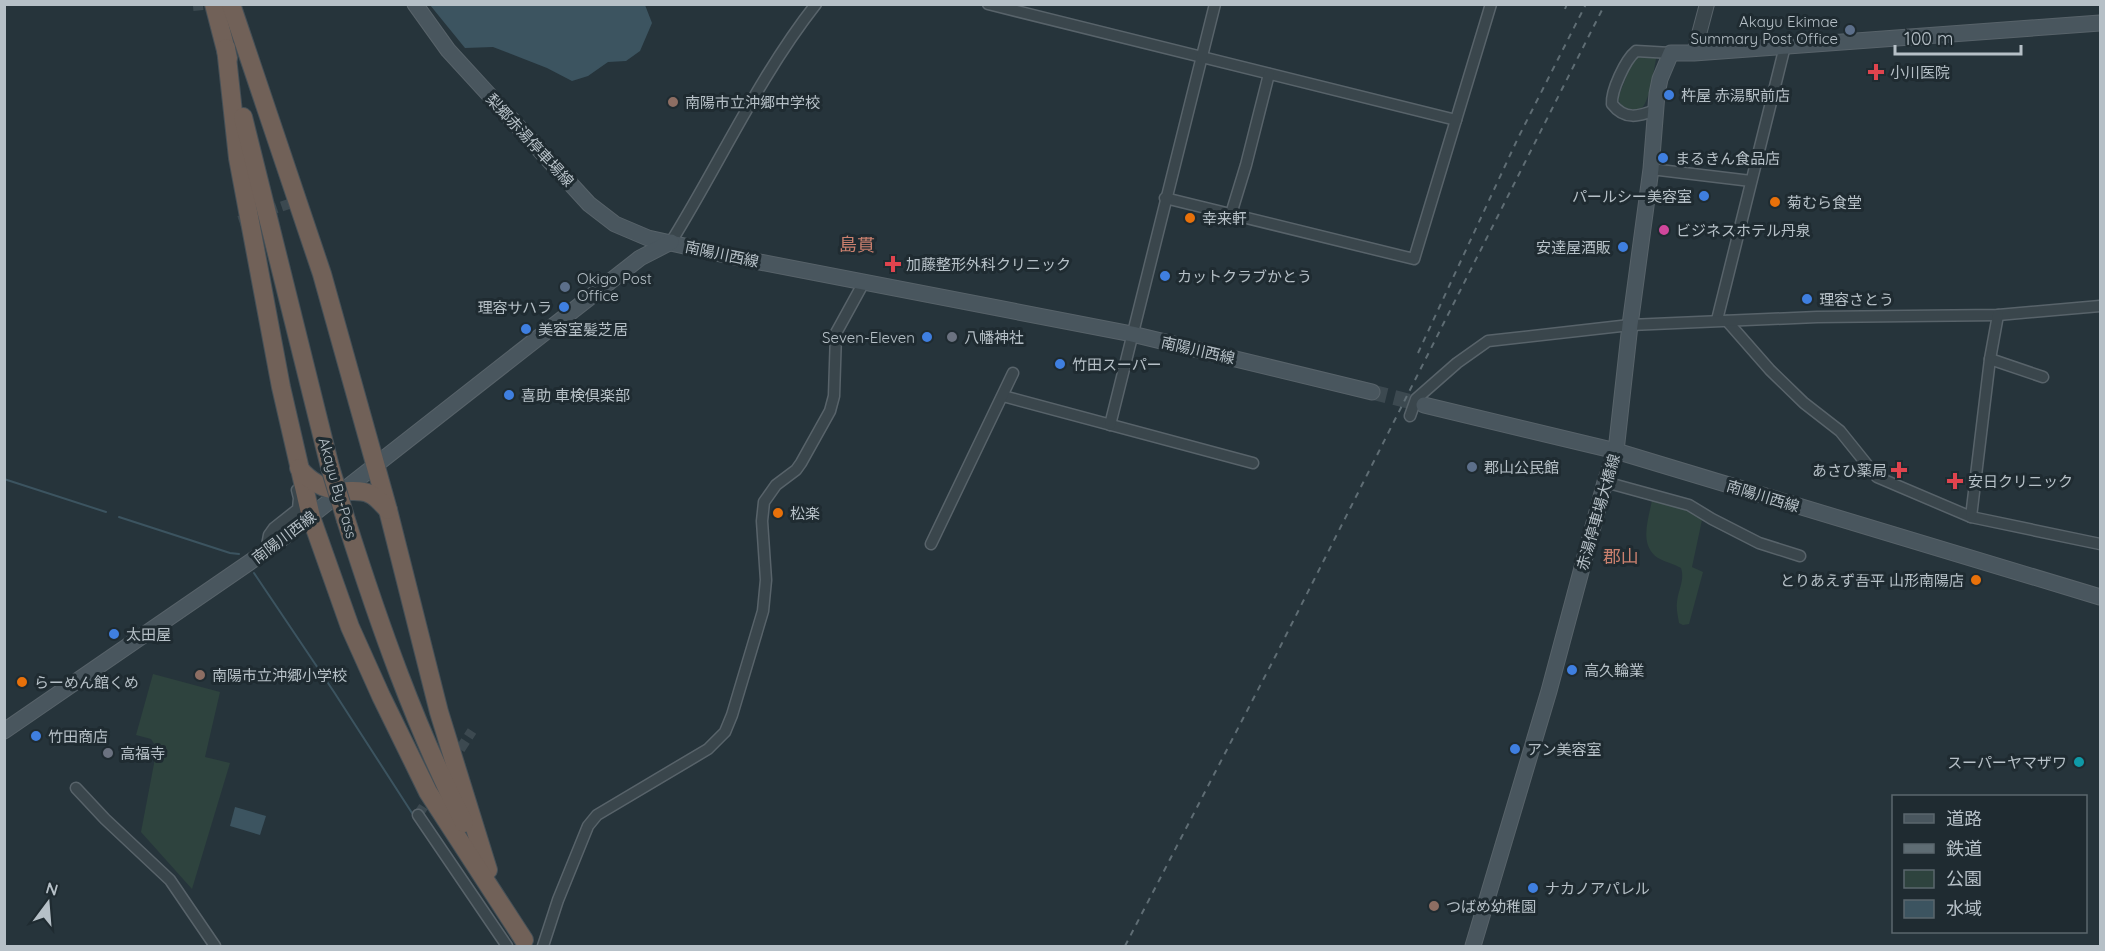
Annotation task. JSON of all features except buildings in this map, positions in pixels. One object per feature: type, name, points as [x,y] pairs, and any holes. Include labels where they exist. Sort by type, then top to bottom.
[{"type":"highway","name":"Akayu By-Pass","points":[[214,4],[330,467],[346,520],[394,662],[418,723],[458,811],[526,943]]},
{"type":"highway","points":[[231,4],[322,274],[376,465],[439,712],[488,870]]},
{"type":"highway","points":[[226,48],[238,158],[281,387],[311,517],[350,627],[428,792],[526,943]]},
{"type":"highway","points":[[298,467],[317,485],[370,494],[388,510]]},
{"type":"main road","name":"梨郷赤湯停車場線","points":[[415,4],[448,50],[589,204],[623,227],[648,238],[670,242]]},
{"type":"main road","points":[[1668,60],[1694,53],[2100,23]]},
{"type":"main road","name":"赤湯停車場大橋線","points":[[1473,946],[1549,691],[1605,482],[1616,451],[1660,79],[1668,60]]},
{"type":"main road","name":"南陽川西線","points":[[4,731],[266,551],[640,258],[670,242],[720,255],[1131,334],[1372,392]]},
{"type":"main road","name":"南陽川西線","points":[[1424,405],[1616,451],[2100,597]]},
{"type":"street","points":[[670,242],[764,78],[790,37],[816,4]]},
{"type":"street","points":[[988,4],[1456,120]]},
{"type":"street","points":[[1110,425],[1215,4]]},
{"type":"street","points":[[1165,198],[1414,260],[1491,4]]},
{"type":"street","points":[[1694,53],[1707,4]]},
{"type":"street","points":[[1722,321],[1751,181],[1785,46]]},
{"type":"street","points":[[1656,110],[1636,117],[1623,115],[1612,104],[1613,92],[1629,58],[1635,51],[1668,60]]},
{"type":"street","points":[[1231,214],[1269,74]]},
{"type":"street","points":[[1651,169],[1751,181]]},
{"type":"street","points":[[543,946],[558,900],[588,826],[597,815],[708,749],[725,732],[763,611],[766,580],[762,521],[764,502],[776,484],[796,470],[830,411],[834,396],[836,333],[864,282]]},
{"type":"street","points":[[1410,416],[1416,399],[1457,363],[1488,341],[1630,325],[1998,315],[2100,306]]},
{"type":"street","points":[[1971,517],[1990,359],[1998,315]]},
{"type":"street","points":[[1722,321],[1804,403],[1840,431],[1876,477],[1971,517],[2100,544]]},
{"type":"street","points":[[1990,359],[2043,377]]},
{"type":"street","points":[[932,544],[1013,373]]},
{"type":"street","points":[[1003,396],[1253,463]]},
{"type":"street","points":[[266,551],[268,535],[298,509],[299,498],[280,420]]},
{"type":"street","points":[[1605,482],[1670,502],[1689,505],[1759,543],[1800,556]]},
{"type":"street","points":[[76,788],[105,819],[170,880],[214,946]]},
{"type":"street","points":[[418,815],[507,946]]},
{"type":"green space","points":[[1639,55],[1656,56],[1656,59],[1646,101],[1640,109],[1633,110],[1621,106],[1618,98],[1633,60]]},
{"type":"green space","points":[[1652,500],[1685,509],[1702,520],[1692,567],[1703,572],[1689,624],[1679,623],[1677,612],[1682,577],[1681,568],[1658,558],[1648,546],[1646,531]]},
{"type":"green space","points":[[153,674],[220,692],[205,757],[230,763],[192,889],[141,832],[157,748],[151,739],[136,735]]},
{"type":"water","points":[[430,5],[645,5],[652,23],[640,51],[626,61],[608,62],[588,76],[572,81],[547,68],[493,47],[465,48]]},
{"type":"water","points":[[235,807],[266,816],[260,835],[230,826]]},
{"type":"waterway","points":[[4,479],[106,512]]},
{"type":"waterway","points":[[119,517],[239,554]]},
{"type":"waterway","points":[[254,573],[412,813]]},
{"type":"tunnel","points":[[193,6],[215,4]]},
{"type":"tunnel","points":[[239,221],[309,197]]},
{"type":"tunnel","points":[[1372,392],[1424,405]]},
{"type":"tunnel","points":[[452,762],[472,731]]},
{"type":"tunnel","points":[[418,815],[444,775]]},
{"type":"railway","points":[[1565,9],[1567,4]]},
{"type":"railway","points":[[1418,353],[1518,138],[1586,4]]},
{"type":"railway","points":[[1125,946],[1276,655],[1605,4]]},
{"type":"place","name":"Akayu Ekimae Summary Post Office","points":[[1850,30]]},
{"type":"place","name":"小川医院","points":[[1876,72]]},
{"type":"place","name":"杵屋 赤湯駅前店","points":[[1669,95]]},
{"type":"place","name":"南陽市立沖郷中学校","points":[[673,102]]},
{"type":"place","name":"まるきん食品店","points":[[1663,158]]},
{"type":"place","name":"パールシー美容室","points":[[1704,196]]},
{"type":"place","name":"菊むら食堂","points":[[1775,202]]},
{"type":"place","name":"幸来軒","points":[[1190,218]]},
{"type":"place","name":"ビジネスホテル丹泉","points":[[1664,230]]},
{"type":"place","name":"安達屋酒販","points":[[1623,247]]},
{"type":"place","name":"加藤整形外科クリニック","points":[[893,264]]},
{"type":"place","name":"カットクラブかとう","points":[[1165,276]]},
{"type":"place","name":"Okigo Post Office","points":[[565,287]]},
{"type":"place","name":"理容さとう","points":[[1807,299]]},
{"type":"place","name":"理容サハラ","points":[[564,307]]},
{"type":"place","name":"美容室髪芝居","points":[[526,329]]},
{"type":"place","name":"Seven-Eleven","points":[[927,337]]},
{"type":"place","name":"八幡神社","points":[[952,337]]},
{"type":"place","name":"竹田スーパー","points":[[1060,364]]},
{"type":"place","name":"喜助 車検倶楽部","points":[[509,395]]},
{"type":"place","name":"郡山公民館","points":[[1472,467]]},
{"type":"place","name":"あさひ薬局","points":[[1899,470]]},
{"type":"place","name":"安日クリニック","points":[[1955,481]]},
{"type":"place","name":"松楽","points":[[778,513]]},
{"type":"place","name":"とりあえず吾平 山形南陽店","points":[[1976,580]]},
{"type":"place","name":"太田屋","points":[[114,634]]},
{"type":"place","name":"高久輪業","points":[[1572,670]]},
{"type":"place","name":"南陽市立沖郷小学校","points":[[200,675]]},
{"type":"place","name":"らーめん館くめ","points":[[22,682]]},
{"type":"place","name":"竹田商店","points":[[36,736]]},
{"type":"place","name":"アン美容室","points":[[1515,749]]},
{"type":"place","name":"高福寺","points":[[108,753]]},
{"type":"place","name":"スーパーヤマザワ","points":[[2079,762]]},
{"type":"place","name":"ナカノアパレル","points":[[1533,888]]},
{"type":"place","name":"つばめ幼稚園","points":[[1434,906]]},
{"type":"district","name":"島貫","points":[[857,244]]},
{"type":"district","name":"郡山","points":[[1621,556]]}]
